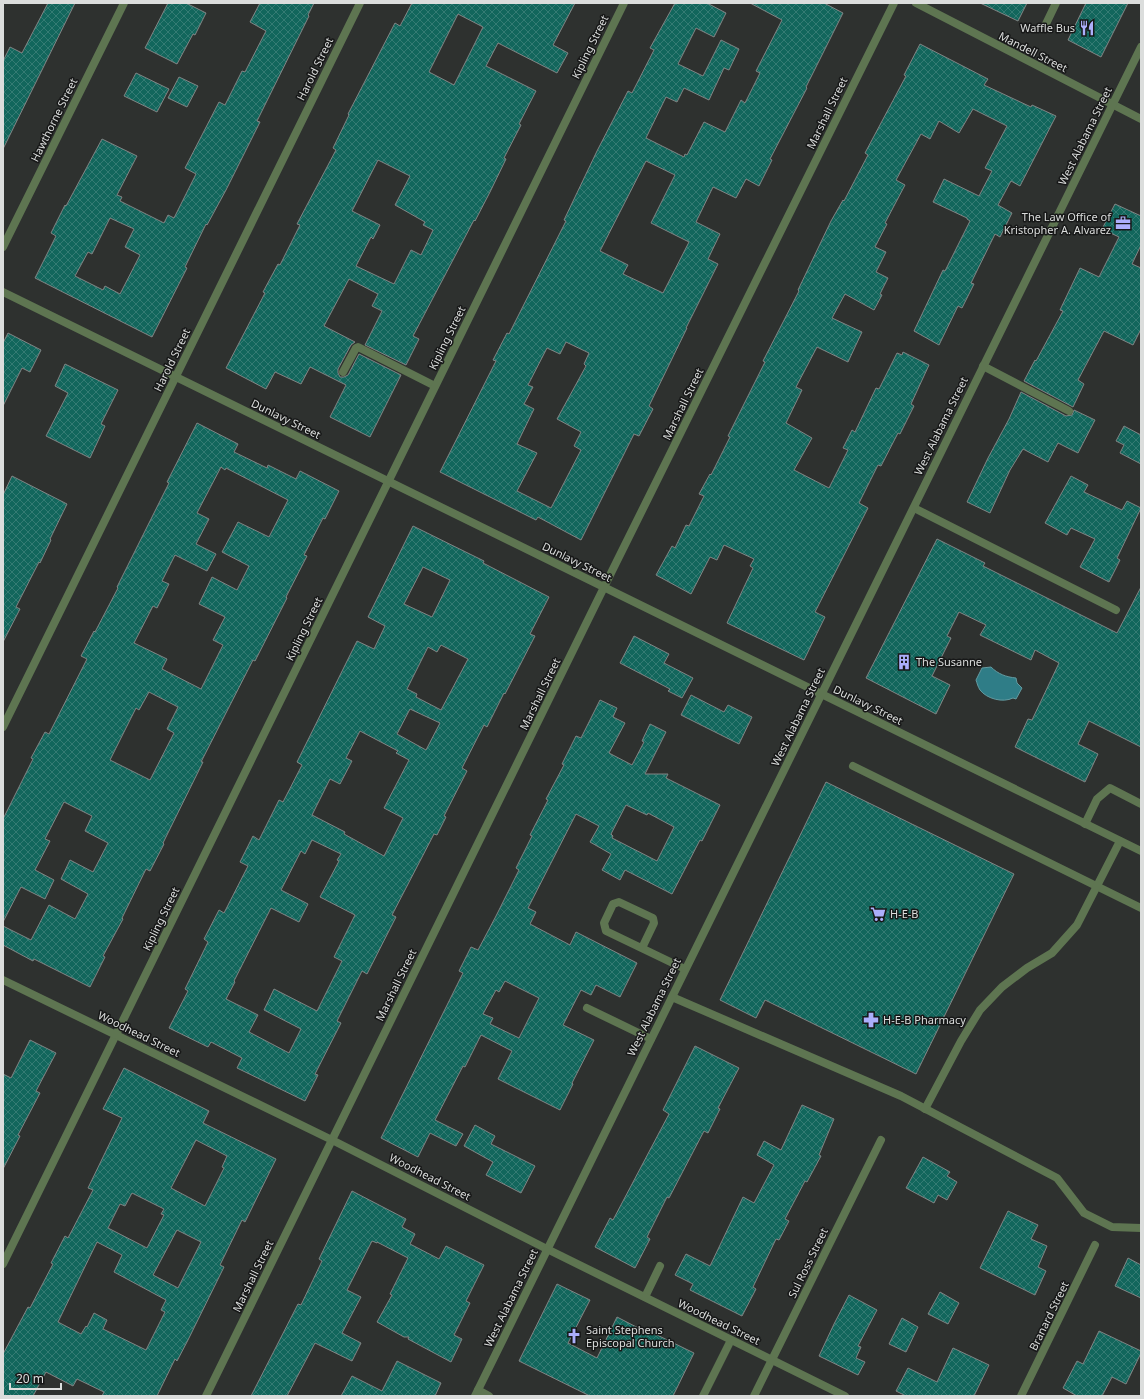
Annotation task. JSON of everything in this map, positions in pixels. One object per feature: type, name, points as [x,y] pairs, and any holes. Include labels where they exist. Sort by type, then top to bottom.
[{"type":"street","name":"Hawthorne Street","points":[[3,247],[124,3]]},
{"type":"street","name":"Harold Street","points":[[3,727],[360,3]]},
{"type":"street","name":"Kipling Street","points":[[3,1264],[624,3]]},
{"type":"street","name":"Marshall Street","points":[[206,1396],[894,3]]},
{"type":"street","name":"Mandell Street","points":[[916,3],[1141,119]]},
{"type":"street","points":[[1044,28],[1056,3]]},
{"type":"street","name":"West Alabama Street","points":[[476,1393],[1141,47]]},
{"type":"street","name":"Dunlavy Street","points":[[3,292],[1141,851]]},
{"type":"street","points":[[344,372],[356,348],[358,347],[435,386]]},
{"type":"street","points":[[983,366],[1069,411]]},
{"type":"street","points":[[914,508],[1116,610]]},
{"type":"street","points":[[853,766],[1141,908]]},
{"type":"street","points":[[1085,824],[1097,799],[1110,788],[1141,804]]},
{"type":"street","points":[[925,1109],[961,1041],[980,1010],[1002,986],[1027,968],[1052,953],[1077,925],[1120,841]]},
{"type":"street","points":[[642,948],[654,923],[653,918],[619,902],[613,904],[604,923],[606,931],[685,969]]},
{"type":"street","name":"Woodhead Street","points":[[3,980],[332,1140],[547,1249],[846,1396]]},
{"type":"street","points":[[672,997],[901,1096],[1057,1178],[1084,1213],[1112,1227],[1141,1228]]},
{"type":"street","points":[[587,1008],[651,1039]]},
{"type":"street","name":"Sul Ross Street","points":[[754,1396],[881,1140]]},
{"type":"street","name":"Branard Street","points":[[1021,1396],[1096,1245]]},
{"type":"street","points":[[645,1297],[660,1266]]},
{"type":"street","points":[[703,1396],[731,1340]]},
{"type":"street","points":[[476,1393],[489,1396]]},
{"type":"water","points":[[991,667],[1002,675],[1016,678],[1017,683],[1022,688],[1016,699],[1000,700],[991,698],[980,690],[976,680],[982,668]]},
{"type":"building","points":[[48,3],[75,3],[3,149],[3,61],[10,47],[22,53]]},
{"type":"building","points":[[168,3],[186,3],[206,13],[195,35],[193,34],[177,64],[145,48]]},
{"type":"building","points":[[260,3],[314,3],[257,121],[260,122],[226,190],[207,225],[206,224],[185,267],[187,268],[152,337],[35,278],[56,236],[51,233],[102,139],[137,156],[117,195],[122,197],[120,201],[164,223],[168,215],[174,218],[196,174],[185,168],[219,102],[225,105],[242,71],[245,72],[266,31],[250,22]],"holes":[[[110,218],[134,229],[125,247],[140,255],[120,294],[105,286],[103,290],[75,276],[88,252],[92,254]]]},
{"type":"building","points":[[412,3],[575,3],[553,45],[568,53],[557,73],[498,43],[486,66],[536,91],[519,124],[521,125],[504,158],[506,159],[490,192],[413,336],[419,339],[406,365],[365,345],[382,311],[372,306],[378,294],[349,279],[324,326],[355,342],[351,345],[338,369],[340,377],[348,375],[359,354],[401,375],[370,437],[330,417],[346,385],[310,367],[301,384],[275,372],[266,389],[226,368],[265,293],[263,292],[278,264],[280,265],[300,225],[297,224],[336,150],[333,148],[349,115],[348,114],[395,23],[400,26]],"holes":[[[458,14],[483,27],[454,85],[429,72]],[[378,160],[410,176],[395,205],[425,222],[423,225],[433,230],[421,255],[411,250],[394,284],[356,266],[371,237],[373,239],[380,225],[352,211]]]},
{"type":"building","points":[[675,3],[707,3],[726,13],[714,37],[696,28],[678,64],[703,76],[721,40],[739,49],[729,70],[724,68],[709,100],[684,88],[677,102],[666,97],[646,138],[684,157],[685,154],[687,155],[704,122],[725,132],[741,100],[745,103],[760,73],[756,71],[782,20],[750,3],[824,3],[843,13],[806,87],[807,88],[770,159],[772,160],[759,186],[746,179],[736,198],[713,187],[696,222],[720,234],[708,259],[718,264],[649,406],[653,409],[639,436],[634,434],[581,540],[538,517],[536,520],[440,472],[496,361],[493,360],[507,333],[509,334],[566,221],[564,220],[597,151],[628,91],[632,93],[654,50],[650,48]],"holes":[[[646,161],[675,175],[651,223],[689,242],[663,293],[623,274],[628,265],[600,251]],[[566,342],[589,353],[584,364],[586,366],[557,419],[581,432],[574,446],[581,450],[551,508],[517,491],[537,453],[517,444],[534,409],[524,404],[533,387],[528,385],[547,348],[560,354]]]},
{"type":"building","points":[[980,3],[1027,3],[1018,21]]},
{"type":"building","points":[[1086,3],[1128,3],[1101,57],[1068,40]]},
{"type":"building","points":[[920,44],[988,79],[984,85],[1031,107],[1032,105],[1056,116],[1020,186],[1011,181],[998,205],[1012,213],[1000,237],[995,234],[971,283],[974,284],[962,308],[958,306],[939,345],[914,331],[943,270],[945,271],[970,221],[967,218],[933,202],[944,179],[979,196],[992,171],[985,168],[1007,126],[973,109],[959,133],[939,121],[930,139],[921,134],[896,180],[905,185],[885,223],[887,224],[875,247],[886,252],[876,272],[888,278],[880,294],[882,295],[874,310],[845,294],[832,318],[862,332],[848,362],[817,347],[796,387],[802,390],[786,423],[812,438],[794,470],[829,488],[848,450],[843,448],[852,430],[855,432],[876,388],[879,389],[897,353],[902,355],[903,352],[929,365],[911,404],[914,406],[900,434],[898,433],[881,466],[878,465],[859,503],[868,508],[815,612],[825,617],[804,660],[727,623],[753,568],[750,566],[754,559],[724,545],[717,560],[710,557],[691,594],[656,575],[672,546],[675,548],[686,525],[689,526],[704,496],[699,494],[710,474],[711,475],[730,437],[728,436],[765,362],[763,361],[799,291],[798,290],[831,221],[843,200],[844,201],[868,155],[865,153],[906,76],[904,75]]},
{"type":"building","points":[[136,73],[169,89],[157,112],[124,96]]},
{"type":"building","points":[[179,77],[198,86],[187,107],[168,98]]},
{"type":"building","points":[[1115,204],[1141,216],[1141,245],[1132,264],[1141,268],[1141,329],[1133,345],[1104,331],[1078,380],[1084,384],[1073,407],[1024,381],[1063,311],[1060,310],[1080,268],[1099,277],[1119,237],[1102,229]]},
{"type":"building","points":[[8,333],[41,350],[30,372],[22,368],[3,406],[3,343]]},
{"type":"building","points":[[65,364],[118,390],[101,424],[105,426],[90,458],[46,436],[68,393],[55,386]]},
{"type":"building","points":[[1021,392],[1066,416],[1072,415],[1074,410],[1095,420],[1078,453],[1058,443],[1048,462],[1023,449],[1010,470],[990,513],[967,502]]},
{"type":"building","points":[[197,423],[238,444],[234,452],[267,468],[268,465],[296,479],[300,471],[339,491],[304,555],[307,556],[255,661],[253,660],[201,762],[203,762],[163,843],[164,844],[150,871],[146,869],[122,918],[123,919],[103,956],[105,957],[90,987],[34,959],[33,961],[3,945],[3,926],[31,940],[49,905],[75,919],[88,894],[61,879],[70,860],[93,872],[108,843],[85,831],[92,816],[64,802],[45,839],[50,841],[35,870],[54,880],[45,899],[21,887],[3,922],[3,819],[33,759],[31,758],[45,732],[49,734],[87,659],[81,656],[118,588],[117,587],[169,483],[167,482]],"holes":[[[221,467],[225,470],[226,468],[288,500],[269,537],[238,522],[222,552],[249,566],[237,590],[212,577],[199,604],[225,617],[213,640],[223,645],[201,689],[162,669],[167,659],[134,643],[153,606],[157,608],[169,584],[162,581],[175,555],[207,571],[216,554],[196,544],[209,519],[197,513]],[[149,692],[178,707],[167,729],[174,733],[150,780],[110,760],[136,708],[139,710]]]},
{"type":"building","points":[[1124,426],[1141,435],[1141,464],[1120,453],[1124,445],[1116,441]]},
{"type":"building","points":[[12,476],[67,504],[40,563],[39,562],[16,607],[20,609],[3,642],[3,495]]},
{"type":"building","points":[[1071,476],[1088,485],[1084,492],[1122,510],[1127,501],[1141,508],[1117,558],[1120,560],[1109,582],[1080,567],[1095,539],[1071,528],[1067,535],[1045,523]]},
{"type":"building","points":[[413,526],[484,561],[483,563],[549,597],[530,634],[535,636],[487,727],[484,725],[462,768],[467,771],[444,816],[446,817],[437,835],[434,834],[392,915],[396,917],[367,974],[362,971],[337,1021],[341,1023],[315,1074],[318,1075],[305,1101],[237,1068],[242,1058],[211,1042],[208,1047],[169,1028],[188,991],[185,989],[208,942],[204,939],[219,910],[224,913],[248,866],[240,862],[253,836],[259,840],[279,800],[283,802],[302,765],[297,762],[357,641],[374,649],[385,626],[368,617]],"holes":[[[423,567],[450,580],[432,617],[404,604]],[[441,645],[468,659],[441,710],[416,697],[417,694],[407,689],[428,647],[437,652]],[[410,709],[440,723],[426,750],[397,734]],[[360,731],[398,751],[396,753],[409,760],[384,808],[403,818],[384,856],[344,834],[345,832],[312,815],[330,779],[340,784],[352,761],[346,758]],[[312,840],[341,854],[337,860],[339,861],[320,897],[355,915],[334,957],[342,961],[317,1011],[274,989],[264,1010],[301,1029],[289,1053],[249,1032],[258,1015],[226,999],[271,908],[299,922],[308,904],[281,890],[301,851],[305,854]]]},
{"type":"building","name":"The Susanne","points":[[937,539],[985,563],[983,566],[1117,633],[1141,587],[1141,747],[1089,721],[1078,744],[1098,754],[1085,782],[1015,747],[1028,719],[1032,720],[1059,663],[1035,650],[1031,660],[980,635],[986,625],[959,612],[947,636],[951,638],[932,676],[950,685],[936,714],[866,678]]},
{"type":"building","points":[[634,636],[669,654],[664,663],[693,678],[682,698],[668,691],[670,689],[620,663]]},
{"type":"building","points":[[691,695],[724,712],[728,705],[752,717],[739,744],[681,715]]},
{"type":"building","points":[[600,700],[617,708],[613,717],[625,723],[609,753],[632,765],[644,742],[642,741],[650,724],[666,732],[645,774],[668,774],[666,778],[720,805],[702,841],[700,840],[672,894],[625,870],[620,880],[602,870],[611,854],[590,842],[599,826],[576,814],[528,908],[536,912],[530,924],[570,945],[576,932],[637,963],[620,997],[596,985],[591,995],[581,990],[563,1025],[594,1040],[560,1110],[498,1079],[512,1051],[481,1035],[435,1120],[463,1134],[456,1146],[430,1133],[418,1157],[381,1138],[463,973],[459,971],[471,947],[478,950],[519,870],[516,868],[532,836],[530,835],[548,800],[546,799],[564,765],[562,764],[576,736],[581,738]],"holes":[[[626,805],[647,815],[648,813],[674,827],[657,861],[612,838],[613,836],[611,834]],[[505,981],[539,998],[519,1038],[490,1024],[493,1018],[483,1014],[496,990],[499,992]]]},
{"type":"building","name":"H-E-B","points":[[826,782],[1014,874],[916,1074],[765,1000],[756,1018],[720,1000]]},
{"type":"building","points":[[30,1040],[56,1053],[36,1091],[40,1093],[18,1135],[20,1136],[3,1169],[3,1074],[11,1078]]},
{"type":"building","points":[[695,1046],[739,1068],[718,1108],[720,1109],[708,1133],[704,1131],[669,1198],[667,1197],[647,1237],[650,1239],[635,1268],[595,1247],[610,1218],[613,1220],[669,1114],[663,1110]]},
{"type":"building","points":[[124,1068],[209,1111],[203,1123],[276,1159],[245,1222],[242,1220],[220,1265],[224,1267],[188,1340],[177,1361],[175,1359],[157,1396],[102,1396],[104,1392],[77,1379],[73,1386],[46,1372],[33,1396],[3,1396],[3,1354],[28,1307],[30,1308],[53,1264],[51,1263],[65,1236],[68,1238],[93,1190],[88,1188],[122,1118],[103,1109]],"holes":[[[196,1140],[227,1156],[222,1167],[224,1168],[205,1206],[171,1188]],[[132,1193],[164,1209],[161,1214],[164,1215],[147,1248],[108,1228],[120,1204],[125,1206]],[[177,1230],[201,1242],[178,1288],[153,1275]],[[97,1242],[122,1255],[114,1272],[166,1300],[161,1310],[165,1312],[146,1350],[103,1329],[107,1320],[94,1313],[87,1327],[86,1326],[81,1334],[58,1322]]]},
{"type":"building","points":[[802,1105],[834,1119],[819,1155],[821,1156],[807,1182],[805,1181],[785,1219],[789,1221],[779,1240],[776,1239],[753,1287],[756,1289],[742,1316],[690,1290],[693,1284],[675,1275],[686,1254],[710,1266],[743,1197],[754,1203],[774,1165],[757,1155],[764,1141],[781,1150]]},
{"type":"building","points":[[475,1125],[495,1136],[491,1144],[535,1166],[521,1193],[486,1175],[493,1162],[464,1146]]},
{"type":"building","points":[[923,1157],[950,1172],[947,1176],[957,1182],[947,1200],[938,1195],[934,1203],[906,1188]]},
{"type":"building","points":[[352,1191],[406,1219],[402,1227],[415,1234],[410,1244],[439,1259],[446,1246],[484,1265],[466,1301],[470,1303],[454,1335],[462,1339],[451,1362],[408,1339],[409,1337],[404,1337],[377,1322],[392,1295],[390,1294],[408,1258],[377,1242],[372,1241],[347,1290],[361,1297],[342,1333],[361,1343],[352,1361],[315,1343],[287,1396],[251,1396],[298,1304],[301,1305],[322,1261],[319,1259]]},
{"type":"building","points":[[1008,1211],[1038,1225],[1031,1239],[1047,1246],[1038,1267],[1046,1271],[1035,1295],[980,1268]]},
{"type":"building","points":[[1128,1258],[1141,1265],[1141,1298],[1115,1286]]},
{"type":"building","points":[[557,1284],[590,1300],[568,1343],[597,1358],[617,1317],[650,1334],[651,1332],[694,1353],[673,1396],[590,1396],[519,1361]]},
{"type":"building","points":[[940,1292],[959,1303],[948,1324],[928,1314]]},
{"type":"building","points":[[849,1295],[877,1310],[858,1346],[861,1347],[856,1358],[865,1362],[858,1375],[819,1356]]},
{"type":"building","points":[[902,1318],[918,1327],[906,1352],[889,1344]]},
{"type":"building","points":[[1099,1331],[1141,1351],[1141,1353],[1126,1384],[1112,1377],[1102,1396],[1077,1396],[1063,1388],[1077,1361],[1083,1364]]},
{"type":"building","points":[[953,1348],[989,1365],[974,1396],[906,1396],[896,1391],[908,1368],[937,1382]]},
{"type":"building","points":[[397,1361],[441,1383],[435,1396],[341,1396],[352,1376],[382,1391]]},
{"type":"place","name":"Waffle Bus","points":[[1087,28]]},
{"type":"place","name":"The Law Office of Kristopher A. Alvarez","points":[[1123,223]]},
{"type":"place","name":"The Susanne","points":[[904,662]]},
{"type":"place","name":"H-E-B","points":[[878,914]]},
{"type":"place","name":"H-E-B Pharmacy","points":[[871,1020]]},
{"type":"place","name":"Saint Stephens Episcopal Church","points":[[574,1336]]}]
